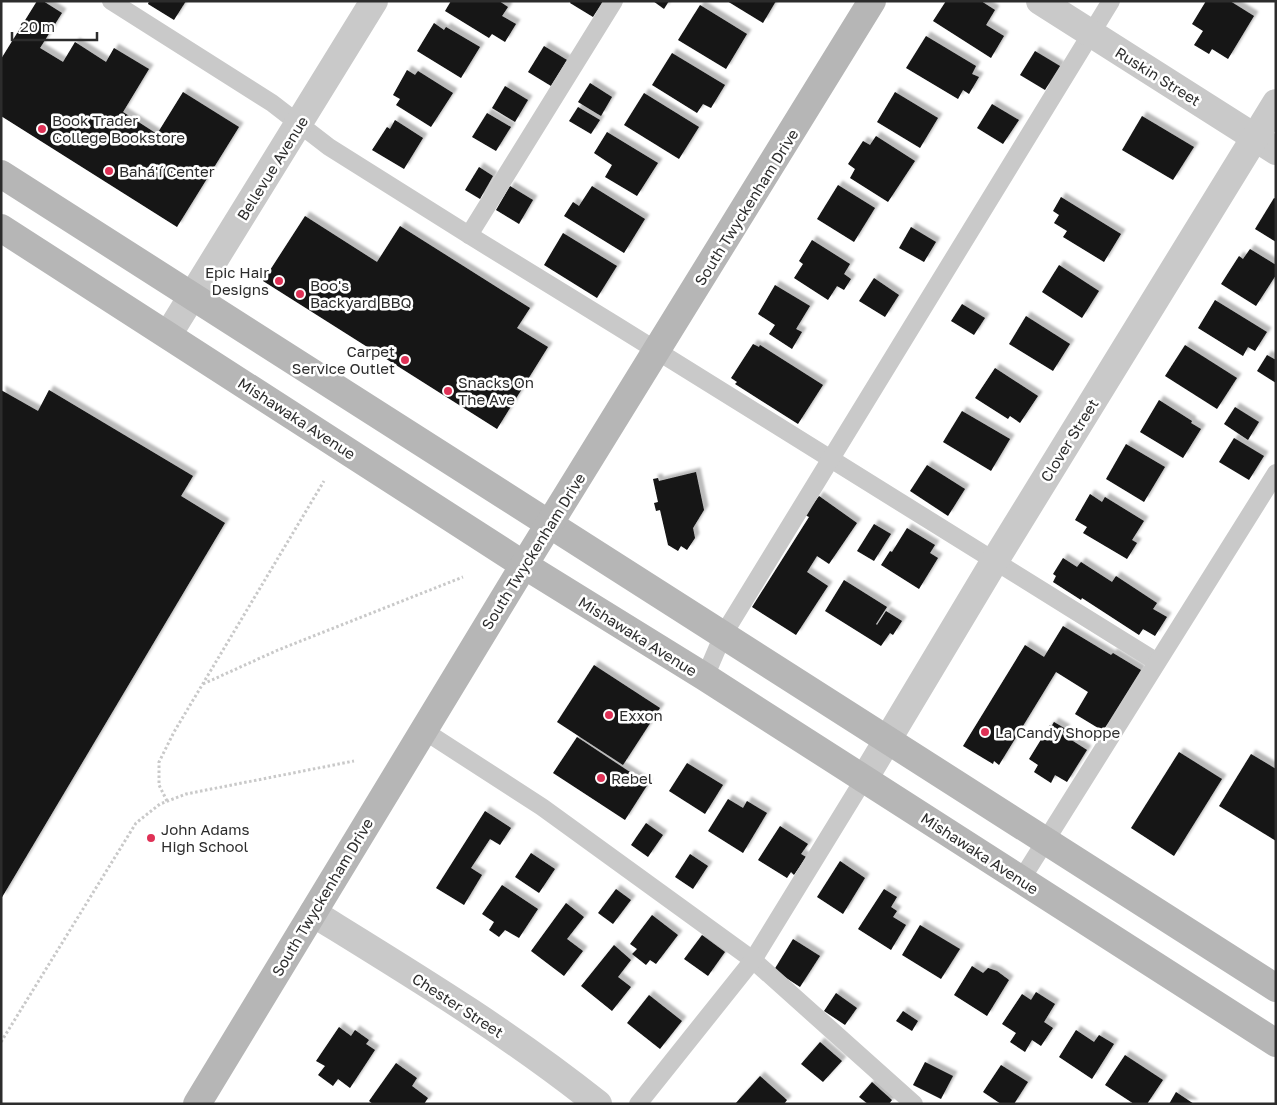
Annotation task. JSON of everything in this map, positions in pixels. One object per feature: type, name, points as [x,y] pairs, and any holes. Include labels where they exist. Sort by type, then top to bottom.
[{"type":"main road","name":"South Twyckenham Drive","points":[[196,1104],[549,524],[657,352],[872,1]]},
{"type":"main road","points":[[1,174],[1276,988]]},
{"type":"main road","name":"Mishawaka Avenue","points":[[1,228],[524,565],[705,677],[1276,1043]]},
{"type":"street","name":"Bellevue Avenue","points":[[168,334],[374,1]]},
{"type":"street","name":"Ruskin Street","points":[[1040,1],[1265,144]]},
{"type":"street","name":"Clover Street","points":[[864,779],[994,562],[1265,144],[1276,103]]},
{"type":"street","name":"Chester Street","points":[[313,913],[465,1008],[524,1048],[598,1104]]},
{"type":"lane","points":[[469,235],[614,1]]},
{"type":"lane","points":[[705,677],[723,635],[1111,1]]},
{"type":"lane","points":[[119,3],[272,103],[329,147],[1157,662]]},
{"type":"lane","points":[[1021,880],[1276,473]]},
{"type":"lane","points":[[423,730],[542,807],[753,960],[914,1104]]},
{"type":"lane","points":[[638,1104],[753,960],[864,779]]},
{"type":"path","points":[[167,801],[158,785],[159,762],[202,684],[324,481]]},
{"type":"path","points":[[202,684],[278,650],[463,577]]},
{"type":"path","points":[[1,1042],[136,823],[160,804],[186,794],[354,761]]},
{"type":"building","points":[[37,1],[43,1],[62,13],[40,48],[63,62],[75,42],[106,62],[114,48],[149,69],[123,112],[157,134],[183,92],[239,127],[177,227],[1,116],[1,59]]},
{"type":"building","points":[[149,1],[186,1],[174,20],[148,4]]},
{"type":"building","points":[[451,1],[499,1],[508,7],[502,16],[516,24],[505,42],[492,34],[489,38],[445,11]]},
{"type":"building","points":[[571,1],[603,1],[593,17],[570,3]]},
{"type":"building","points":[[653,1],[669,1],[664,9]]},
{"type":"building","points":[[727,1],[776,1],[763,23]]},
{"type":"building","points":[[946,1],[981,1],[995,10],[986,25],[1004,36],[991,58],[933,21]]},
{"type":"building","points":[[1206,1],[1230,1],[1254,16],[1228,59],[1212,49],[1209,54],[1194,45],[1203,31],[1192,24]]},
{"type":"building","points":[[700,5],[747,34],[726,69],[678,40]]},
{"type":"building","points":[[434,23],[444,30],[446,27],[480,47],[461,78],[417,51]]},
{"type":"building","points":[[926,36],[976,66],[972,74],[979,77],[969,94],[963,90],[958,99],[906,68]]},
{"type":"building","points":[[544,46],[567,60],[551,86],[528,72]]},
{"type":"building","points":[[1035,51],[1060,66],[1045,90],[1020,75]]},
{"type":"building","points":[[672,53],[725,85],[711,108],[703,104],[697,113],[652,85]]},
{"type":"building","points":[[407,70],[415,75],[418,71],[453,93],[431,127],[396,105],[400,99],[393,95]]},
{"type":"building","points":[[590,83],[612,97],[601,116],[578,102]]},
{"type":"building","points":[[505,86],[528,100],[515,122],[492,108]]},
{"type":"building","points":[[895,92],[938,118],[920,148],[877,122]]},
{"type":"building","points":[[644,93],[699,127],[679,159],[624,125]]},
{"type":"building","points":[[992,104],[1019,120],[1003,144],[977,128]]},
{"type":"building","points":[[578,107],[600,120],[591,134],[569,121]]},
{"type":"building","points":[[487,113],[511,127],[496,151],[472,137]]},
{"type":"building","points":[[1142,116],[1194,147],[1173,180],[1122,150]]},
{"type":"building","points":[[395,120],[423,138],[404,169],[372,150],[387,127],[390,129]]},
{"type":"building","points":[[607,132],[658,163],[637,196],[605,177],[612,165],[594,153]]},
{"type":"building","points":[[876,136],[915,161],[888,202],[850,178],[855,169],[848,164],[863,141],[870,145]]},
{"type":"building","points":[[479,167],[493,176],[480,199],[465,190]]},
{"type":"building","points":[[838,185],[875,208],[854,242],[817,219]]},
{"type":"building","points":[[510,186],[533,200],[519,224],[496,210]]},
{"type":"building","points":[[592,186],[645,219],[624,253],[564,216],[573,202],[579,206]]},
{"type":"building","points":[[1061,197],[1121,234],[1104,262],[1063,237],[1067,231],[1054,223],[1059,215],[1053,211]]},
{"type":"building","points":[[1274,198],[1276,199],[1276,242],[1255,229]]},
{"type":"building","points":[[305,216],[377,262],[400,226],[530,308],[517,328],[548,347],[497,429],[263,281]]},
{"type":"building","points":[[911,227],[936,242],[924,262],[899,248]]},
{"type":"building","points":[[563,233],[617,266],[597,298],[544,265]]},
{"type":"building","points":[[812,240],[850,264],[844,274],[851,279],[844,290],[837,286],[828,300],[794,278],[803,264],[799,261]]},
{"type":"building","points":[[1250,249],[1276,265],[1276,275],[1256,306],[1221,284],[1239,256],[1243,259]]},
{"type":"building","points":[[1059,265],[1099,291],[1082,318],[1042,292]]},
{"type":"building","points":[[874,278],[899,295],[885,317],[859,301]]},
{"type":"building","points":[[775,285],[810,306],[796,329],[802,332],[792,349],[769,334],[775,325],[758,314]]},
{"type":"building","points":[[1215,300],[1267,332],[1255,351],[1248,347],[1243,356],[1198,328]]},
{"type":"building","points":[[962,304],[985,318],[974,335],[951,321]]},
{"type":"building","points":[[1026,316],[1070,344],[1053,371],[1009,344]]},
{"type":"building","points":[[753,344],[759,347],[760,345],[823,385],[798,424],[735,384],[737,382],[731,378]]},
{"type":"building","points":[[1185,345],[1237,378],[1217,409],[1165,376]]},
{"type":"building","points":[[1267,355],[1276,360],[1276,383],[1257,371]]},
{"type":"building","points":[[995,368],[1038,396],[1020,423],[1010,416],[1008,419],[975,398]]},
{"type":"building","points":[[1,390],[38,411],[49,390],[193,476],[181,496],[225,523],[1,899]]},
{"type":"building","points":[[1159,400],[1201,429],[1183,458],[1140,432]]},
{"type":"building","points":[[1235,407],[1259,422],[1248,440],[1224,424]]},
{"type":"building","points":[[962,411],[1010,439],[991,471],[943,442]]},
{"type":"building","points":[[1234,438],[1264,456],[1249,480],[1219,462]]},
{"type":"building","points":[[1126,444],[1165,467],[1144,502],[1106,479]]},
{"type":"building","points":[[927,465],[965,489],[948,516],[910,491]]},
{"type":"building","points":[[696,472],[704,510],[693,528],[695,538],[687,550],[681,546],[678,551],[668,545],[660,510],[656,511],[654,503],[658,502],[653,479],[658,478],[659,481]]},
{"type":"building","points":[[1090,494],[1102,502],[1105,497],[1144,521],[1132,540],[1137,543],[1127,559],[1083,533],[1087,527],[1075,520]]},
{"type":"building","points":[[819,496],[857,523],[829,564],[817,556],[807,572],[828,586],[796,635],[752,607],[809,517],[805,515]]},
{"type":"building","points":[[874,524],[891,534],[874,561],[857,551]]},
{"type":"building","points":[[907,528],[935,545],[930,553],[938,558],[919,589],[881,565],[890,551],[892,552]]},
{"type":"building","points":[[1063,558],[1077,567],[1081,562],[1112,582],[1116,576],[1157,603],[1153,609],[1167,617],[1155,636],[1143,629],[1139,635],[1082,598],[1081,600],[1053,582],[1056,576],[1053,574]]},
{"type":"building","points":[[844,580],[887,607],[877,625],[886,611],[902,621],[893,635],[890,633],[881,646],[825,611]]},
{"type":"building","points":[[1063,626],[1111,655],[1113,653],[1141,670],[1103,731],[1075,714],[1088,692],[1056,672],[999,765],[994,761],[993,764],[963,746],[1025,645],[1044,657]]},
{"type":"building","name":"Exxon","points":[[594,665],[660,708],[623,765],[557,722]]},
{"type":"building","points":[[1054,722],[1066,729],[1062,734],[1087,750],[1067,782],[1055,775],[1051,783],[1034,772],[1038,765],[1029,759],[1050,725],[1051,727]]},
{"type":"building","name":"Rebel","points":[[577,737],[648,784],[625,820],[553,773]]},
{"type":"building","points":[[1179,752],[1222,779],[1174,856],[1131,828]]},
{"type":"building","points":[[1251,754],[1276,769],[1276,841],[1219,806]]},
{"type":"building","points":[[687,763],[723,785],[705,814],[669,791]]},
{"type":"building","points":[[728,799],[743,808],[747,801],[767,813],[743,853],[708,831]]},
{"type":"building","points":[[485,811],[511,828],[500,845],[490,839],[471,868],[482,875],[464,905],[436,888]]},
{"type":"building","points":[[646,823],[663,835],[648,857],[631,845]]},
{"type":"building","points":[[780,826],[808,844],[801,854],[806,857],[794,875],[791,872],[787,878],[758,860]]},
{"type":"building","points":[[531,853],[555,869],[539,893],[515,877]]},
{"type":"building","points":[[690,854],[708,866],[693,889],[675,877]]},
{"type":"building","points":[[840,861],[865,878],[843,914],[817,897]]},
{"type":"building","points":[[502,885],[538,909],[519,938],[505,930],[499,937],[489,930],[494,922],[482,914]]},
{"type":"building","points":[[616,889],[631,900],[613,924],[598,913]]},
{"type":"building","points":[[884,889],[897,897],[891,907],[897,911],[893,917],[906,925],[891,950],[858,929]]},
{"type":"building","points":[[566,903],[584,917],[567,939],[583,951],[564,976],[531,951]]},
{"type":"building","points":[[652,915],[678,935],[656,964],[650,960],[646,965],[632,954],[637,949],[630,944]]},
{"type":"building","points":[[920,925],[960,949],[941,979],[902,955]]},
{"type":"building","points":[[702,935],[725,952],[708,976],[684,959]]},
{"type":"building","points":[[793,939],[820,956],[800,987],[774,970]]},
{"type":"building","points":[[614,945],[631,960],[618,977],[631,987],[612,1011],[581,986]]},
{"type":"building","points":[[972,966],[983,973],[988,968],[997,971],[1009,980],[987,1016],[954,995]]},
{"type":"building","points":[[1036,992],[1055,1004],[1044,1022],[1053,1028],[1041,1046],[1032,1040],[1025,1052],[1010,1042],[1016,1033],[1002,1024],[1022,994],[1031,1000]]},
{"type":"building","points":[[836,993],[857,1008],[845,1025],[824,1011]]},
{"type":"building","points":[[649,995],[682,1021],[660,1049],[627,1023]]},
{"type":"building","points":[[903,1011],[918,1021],[912,1031],[896,1021]]},
{"type":"building","points":[[339,1027],[351,1036],[355,1030],[369,1040],[366,1044],[375,1050],[350,1088],[338,1079],[333,1086],[318,1075],[325,1066],[316,1061]]},
{"type":"building","points":[[1076,1030],[1094,1042],[1099,1035],[1114,1044],[1092,1079],[1059,1057]]},
{"type":"building","points":[[820,1042],[842,1061],[823,1082],[801,1064]]},
{"type":"building","points":[[1125,1055],[1163,1080],[1147,1104],[1134,1104],[1105,1085]]},
{"type":"building","points":[[925,1062],[953,1076],[941,1099],[913,1085]]},
{"type":"building","points":[[396,1063],[417,1078],[412,1086],[428,1098],[424,1104],[373,1104],[369,1101]]},
{"type":"building","points":[[1001,1065],[1028,1082],[1014,1104],[1001,1104],[983,1092]]},
{"type":"building","points":[[760,1076],[787,1100],[784,1104],[735,1104]]},
{"type":"building","points":[[872,1082],[892,1100],[889,1104],[868,1104],[859,1097]]},
{"type":"building","points":[[1176,1092],[1194,1104],[1169,1104]]},
{"type":"place","name":"Book Trader College Bookstore","points":[[42,129]]},
{"type":"place","name":"Bahá'í Center","points":[[109,171]]},
{"type":"place","name":"Epic Hair Designs","points":[[279,281]]},
{"type":"place","name":"Boo's Backyard BBQ","points":[[300,294]]},
{"type":"place","name":"Carpet Service Outlet","points":[[405,360]]},
{"type":"place","name":"Snacks On The Ave","points":[[448,391]]},
{"type":"place","name":"Exxon","points":[[609,715]]},
{"type":"place","name":"La Candy Shoppe","points":[[985,732]]},
{"type":"place","name":"Rebel","points":[[601,778]]},
{"type":"place","name":"John Adams High School","points":[[151,838]]}]
